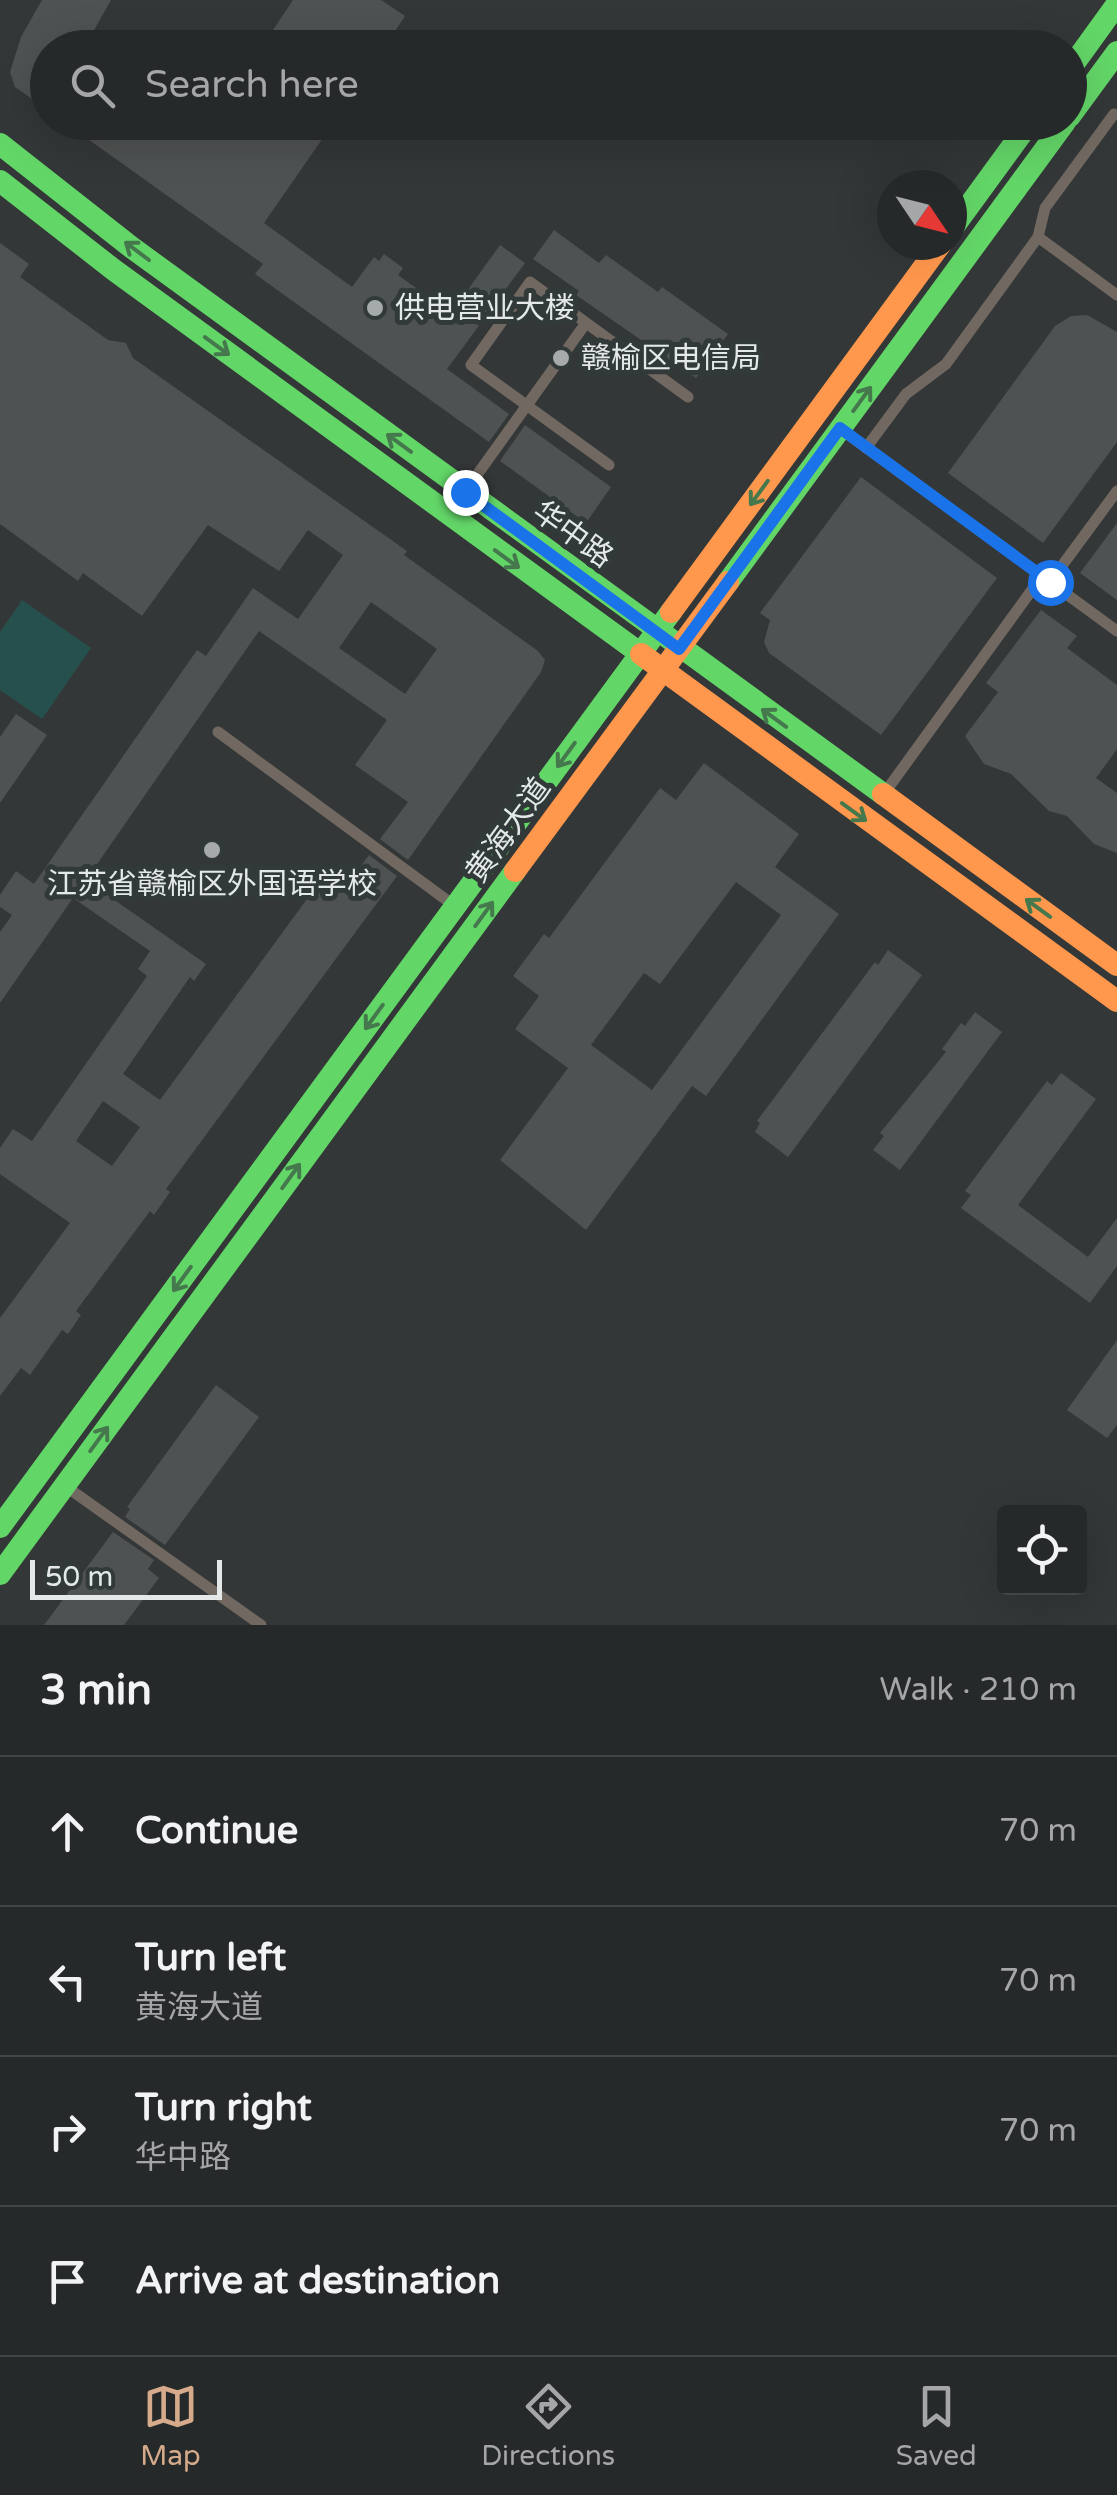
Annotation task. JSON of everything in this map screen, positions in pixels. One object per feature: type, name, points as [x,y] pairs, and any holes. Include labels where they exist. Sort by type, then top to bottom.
[{"type":"main road","points":[[1087,45],[1117,4]]},
{"type":"main road","points":[[1087,93],[1117,52]]},
{"type":"main road","points":[[967,208],[1017,140]]},
{"type":"main road","name":"黄海大道","points":[[0,1574],[1052,140]]},
{"type":"main road","name":"华中路","points":[[0,144],[131,247],[1117,964]]},
{"type":"main road","name":"华中路","points":[[0,181],[114,270],[639,656],[1117,1001]]},
{"type":"main road","name":"黄海大道","points":[[0,1526],[929,260]]},
{"type":"lane","points":[[866,448],[906,394],[946,364],[1038,236],[1045,208],[1116,115],[1087,95]]},
{"type":"lane","points":[[1038,236],[1117,295]]},
{"type":"lane","points":[[609,465],[470,364],[530,282],[688,396]]},
{"type":"lane","points":[[465,492],[586,323]]},
{"type":"lane","points":[[840,428],[1117,631]]},
{"type":"lane","points":[[882,796],[1117,491]]},
{"type":"lane","points":[[218,732],[456,906]]},
{"type":"lane","points":[[65,1486],[260,1625]]},
{"type":"shaded area","points":[[22,600],[91,648],[42,719],[0,690],[0,632]]},
{"type":"building","points":[[42,0],[111,0],[94,30],[30,30],[30,97],[15,87],[10,72],[21,37]]},
{"type":"building","points":[[293,0],[381,0],[405,16],[396,30],[273,30]]},
{"type":"building","points":[[89,140],[322,140],[264,223],[352,287],[374,257],[379,261],[384,254],[403,268],[398,275],[451,313],[500,245],[525,263],[447,369],[509,414],[489,442],[255,274],[263,264]]},
{"type":"building","points":[[554,230],[599,263],[606,255],[658,292],[662,287],[728,334],[696,378],[576,295],[579,291],[533,259]]},
{"type":"building","points":[[0,243],[29,264],[20,277],[108,340],[126,343],[133,358],[407,551],[404,555],[538,651],[545,660],[541,672],[408,860],[380,839],[408,802],[355,765],[387,720],[259,631],[86,880],[206,964],[194,981],[190,977],[123,1074],[160,1100],[323,877],[343,890],[369,855],[397,876],[166,1189],[170,1192],[154,1215],[150,1211],[76,1311],[81,1315],[68,1334],[62,1330],[30,1375],[21,1368],[0,1396],[0,1318],[70,1223],[0,1174],[0,1148],[13,1129],[32,1141],[147,976],[138,969],[150,951],[73,898],[0,1003],[0,932],[12,915],[0,907],[0,895],[16,871],[34,884],[197,650],[206,656],[253,588],[298,619],[343,555],[308,530],[279,571],[208,525],[142,616],[83,573],[78,581],[0,524]],"holes":[[[371,602],[437,649],[405,694],[339,648]],[[103,1101],[140,1127],[112,1166],[76,1141]]]},
{"type":"building","points":[[1087,315],[1117,332],[1117,442],[1043,543],[948,473],[1055,326],[1071,316]]},
{"type":"building","points":[[525,425],[611,487],[586,523],[500,461]]},
{"type":"building","points":[[861,477],[997,578],[881,735],[769,653],[764,642],[770,620],[760,613]]},
{"type":"building","points":[[1117,523],[1117,600],[1080,573]]},
{"type":"building","points":[[1041,610],[1077,636],[1067,648],[1117,685],[1117,749],[1096,778],[1117,793],[1117,853],[1094,844],[1067,816],[1049,811],[1011,774],[984,764],[965,736],[998,692],[986,683]]},
{"type":"building","points":[[16,714],[47,735],[0,803],[0,737]]},
{"type":"building","points":[[704,763],[799,834],[775,867],[839,914],[706,1096],[692,1086],[586,1230],[500,1160],[568,1068],[515,1029],[539,996],[513,976],[544,934],[549,938],[660,788],[676,800]],"holes":[[[736,882],[781,915],[652,1090],[591,1045],[644,973],[660,984]]]},
{"type":"building","points":[[888,950],[922,975],[788,1157],[755,1132],[760,1123],[757,1121],[875,962],[878,965]]},
{"type":"building","points":[[975,1012],[1002,1032],[900,1170],[873,1150],[884,1136],[880,1133],[946,1052],[942,1049],[961,1023],[965,1026]]},
{"type":"building","points":[[1061,1073],[1096,1099],[1018,1205],[1088,1257],[1117,1218],[1117,1266],[1090,1303],[961,1208],[971,1195],[965,1191],[1047,1081],[1052,1085]]},
{"type":"building","points":[[1117,1340],[1117,1425],[1107,1438],[1067,1410]]},
{"type":"building","points":[[216,1385],[259,1417],[165,1545],[125,1517],[130,1509],[127,1507]]},
{"type":"building","points":[[113,1532],[154,1560],[148,1569],[159,1578],[124,1625],[44,1625]]},
{"type":"traffic: fast","points":[[1087,45],[1117,4]]},
{"type":"traffic: fast","points":[[1087,93],[1117,52]]},
{"type":"traffic: fast","points":[[967,208],[1017,140]]},
{"type":"traffic: fast","points":[[728,582],[1052,140]]},
{"type":"traffic: fast","points":[[0,144],[131,247],[883,794]]},
{"type":"traffic: fast","points":[[0,181],[114,270],[641,654]]},
{"type":"traffic: fast","points":[[0,1527],[671,612]]},
{"type":"traffic: fast","points":[[0,1574],[515,871]]},
{"type":"traffic: slow","points":[[671,612],[929,260]]},
{"type":"traffic: slow","points":[[515,871],[728,582]]},
{"type":"traffic: slow","points":[[641,654],[1117,1001]]},
{"type":"traffic: slow","points":[[883,794],[1117,965]]},
{"type":"place","name":"供电营业大楼","points":[[375,308]]},
{"type":"place","name":"赣榆区电信局","points":[[561,358]]},
{"type":"place","name":"江苏省赣榆区外国语学校","points":[[212,850]]},
{"type":"route","points":[[465,492],[679,649],[840,428],[1050,582]]}]
